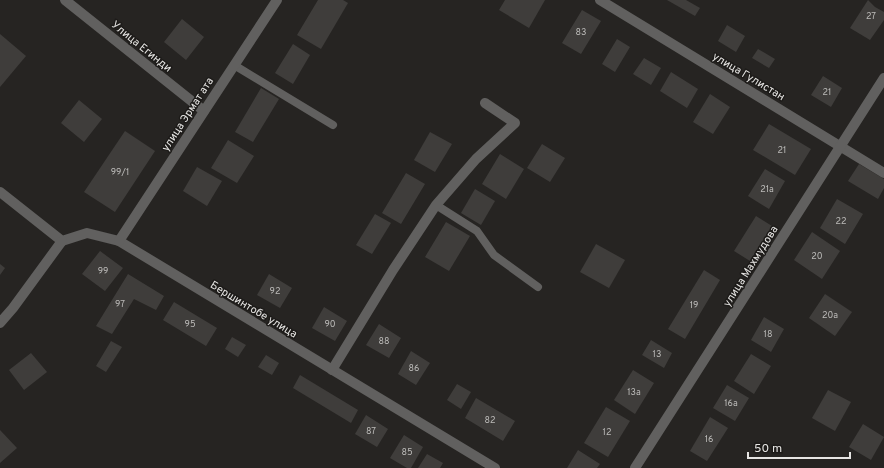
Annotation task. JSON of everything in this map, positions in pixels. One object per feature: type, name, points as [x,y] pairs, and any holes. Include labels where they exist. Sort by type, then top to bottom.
[{"type":"street","name":"Улица Егинди","points":[[65,0],[204,111]]},
{"type":"street","name":"улица Эрмат ата","points":[[119,241],[277,0]]},
{"type":"street","name":"улица Гулистан","points":[[600,0],[884,173]]},
{"type":"street","name":"улица Махмудова","points":[[635,468],[884,78]]},
{"type":"street","points":[[332,370],[393,270],[436,205],[476,159],[515,123],[485,103]]},
{"type":"street","points":[[0,192],[62,241],[13,308],[0,323]]},
{"type":"street","name":"Бершинтобе улица","points":[[62,241],[87,233],[119,241],[495,468]]},
{"type":"lane","points":[[234,65],[333,125]]},
{"type":"lane","points":[[436,205],[477,231],[494,255],[538,287]]},
{"type":"building","points":[[318,0],[343,0],[348,3],[321,49],[297,35]]},
{"type":"building","points":[[505,0],[545,0],[529,28],[499,10]]},
{"type":"building","points":[[667,0],[686,0],[700,8],[695,16]]},
{"type":"building","points":[[868,0],[875,7],[884,12],[884,20],[870,40],[850,28]]},
{"type":"building","points":[[582,10],[601,21],[581,54],[562,43]]},
{"type":"building","points":[[182,19],[204,37],[186,60],[164,42]]},
{"type":"building","points":[[727,25],[745,36],[736,52],[718,41]]},
{"type":"building","points":[[0,34],[26,56],[0,87]]},
{"type":"building","points":[[617,39],[630,47],[615,72],[602,64]]},
{"type":"building","points":[[293,44],[310,55],[293,84],[275,73]]},
{"type":"building","points":[[758,49],[775,59],[769,68],[752,58]]},
{"type":"building","points":[[644,58],[661,68],[651,85],[633,74]]},
{"type":"building","points":[[671,72],[698,89],[687,108],[660,91]]},
{"type":"building","points":[[823,76],[842,88],[831,107],[811,95]]},
{"type":"building","points":[[261,88],[279,99],[253,142],[235,132]]},
{"type":"building","points":[[710,94],[730,107],[713,134],[693,122]]},
{"type":"building","points":[[79,100],[102,119],[84,142],[61,123]]},
{"type":"building","points":[[769,124],[811,149],[795,175],[753,150]]},
{"type":"building","points":[[125,131],[155,151],[115,212],[84,192]]},
{"type":"building","points":[[430,132],[452,144],[435,172],[414,160]]},
{"type":"building","points":[[228,140],[254,156],[237,183],[211,168]]},
{"type":"building","points":[[542,144],[565,158],[550,182],[527,168]]},
{"type":"building","points":[[500,154],[524,169],[506,199],[482,184]]},
{"type":"building","points":[[859,164],[884,179],[884,188],[878,199],[848,181]]},
{"type":"building","points":[[197,167],[222,181],[207,206],[183,191]]},
{"type":"building","points":[[765,169],[785,181],[769,209],[748,196]]},
{"type":"building","points":[[406,173],[425,184],[401,224],[382,213]]},
{"type":"building","points":[[475,189],[495,201],[481,225],[461,213]]},
{"type":"building","points":[[837,199],[863,214],[845,244],[820,228]]},
{"type":"building","points":[[375,214],[391,223],[372,254],[356,245]]},
{"type":"building","points":[[756,216],[772,226],[750,261],[734,251]]},
{"type":"building","points":[[446,222],[470,236],[449,271],[425,257]]},
{"type":"building","points":[[812,232],[840,251],[822,279],[794,260]]},
{"type":"building","points":[[596,244],[625,260],[609,288],[580,272]]},
{"type":"building","points":[[100,251],[123,268],[105,291],[82,274]]},
{"type":"building","points":[[0,264],[5,268],[0,275]]},
{"type":"building","points":[[704,270],[720,280],[685,339],[668,329]]},
{"type":"building","points":[[128,274],[164,296],[156,310],[134,299],[112,334],[96,326]]},
{"type":"building","points":[[269,274],[292,288],[280,308],[257,295]]},
{"type":"building","points":[[825,294],[852,312],[835,336],[809,318]]},
{"type":"building","points":[[174,302],[217,328],[206,346],[163,320]]},
{"type":"building","points":[[324,307],[347,321],[335,341],[312,328]]},
{"type":"building","points":[[764,317],[784,329],[771,352],[751,340]]},
{"type":"building","points":[[379,324],[401,338],[389,358],[366,345]]},
{"type":"building","points":[[232,337],[246,345],[238,357],[225,349]]},
{"type":"building","points":[[651,340],[672,353],[664,368],[642,355]]},
{"type":"building","points":[[111,341],[122,347],[106,372],[96,366]]},
{"type":"building","points":[[411,351],[430,363],[416,385],[398,374]]},
{"type":"building","points":[[31,353],[47,372],[24,390],[9,370]]},
{"type":"building","points":[[751,354],[771,366],[754,394],[734,381]]},
{"type":"building","points":[[266,355],[279,363],[272,375],[258,367]]},
{"type":"building","points":[[633,370],[654,383],[635,414],[614,400]]},
{"type":"building","points":[[300,375],[358,410],[351,423],[293,388]]},
{"type":"building","points":[[457,384],[471,392],[461,409],[447,400]]},
{"type":"building","points":[[727,385],[749,398],[735,421],[713,408]]},
{"type":"building","points":[[828,390],[851,402],[835,431],[812,418]]},
{"type":"building","points":[[476,398],[515,421],[503,441],[465,418]]},
{"type":"building","points":[[606,407],[630,421],[608,457],[584,443]]},
{"type":"building","points":[[366,415],[388,429],[377,447],[355,434]]},
{"type":"building","points":[[710,417],[728,428],[707,461],[690,451]]},
{"type":"building","points":[[863,424],[884,437],[871,460],[849,447]]},
{"type":"building","points":[[0,430],[17,448],[0,463]]},
{"type":"building","points":[[404,435],[423,447],[411,468],[407,468],[390,458]]},
{"type":"building","points":[[578,450],[600,464],[597,468],[567,468]]},
{"type":"building","points":[[427,454],[443,463],[440,468],[418,468]]}]
